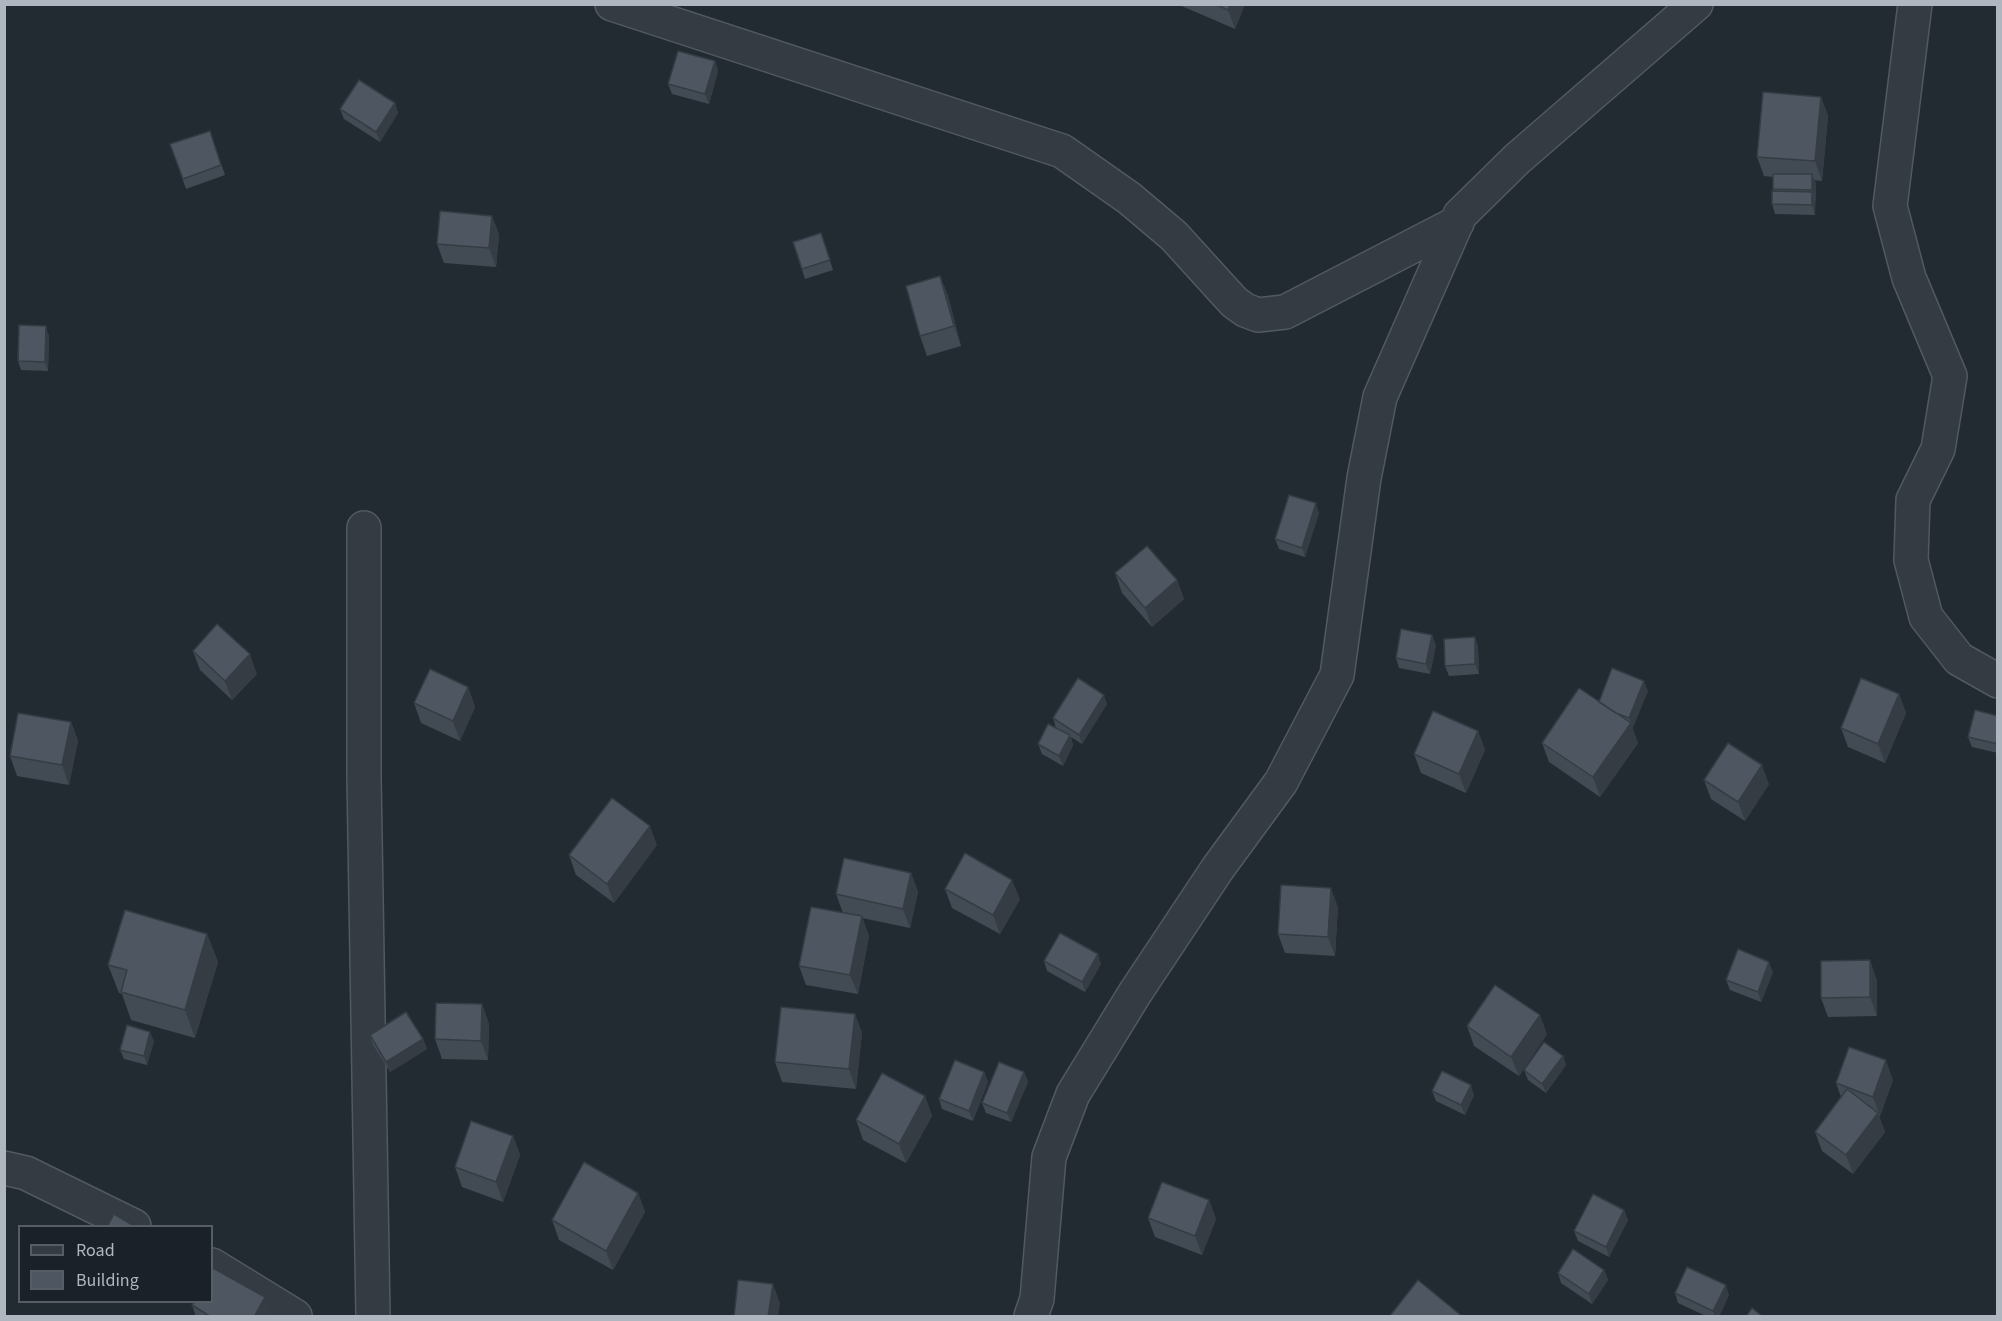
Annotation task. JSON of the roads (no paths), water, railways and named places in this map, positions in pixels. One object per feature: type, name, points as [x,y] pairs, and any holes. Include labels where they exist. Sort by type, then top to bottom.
[{"type":"street","points":[[612,4],[1062,151],[1129,198],[1174,236],[1234,302],[1258,315],[1285,312],[1457,223]]},
{"type":"street","points":[[1031,1317],[1037,1299],[1049,1157],[1073,1094],[1160,955],[1218,868],[1281,782],[1337,675],[1364,478],[1380,398],[1460,215],[1517,159],[1696,4]]},
{"type":"street","points":[[1915,4],[1890,206],[1909,278],[1950,376],[1938,449],[1913,500],[1911,560],[1926,617],[1959,659],[1998,681]]},
{"type":"street","points":[[364,528],[364,777],[373,1317]]},
{"type":"street","points":[[4,1168],[26,1173],[130,1225]]},
{"type":"street","points":[[213,1266],[295,1317]]}]
